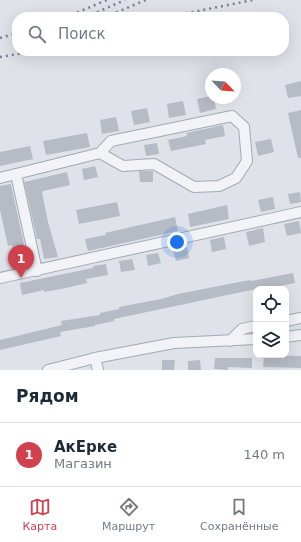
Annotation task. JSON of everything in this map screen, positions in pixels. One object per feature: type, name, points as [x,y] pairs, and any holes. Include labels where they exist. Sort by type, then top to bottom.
[{"type":"street","points":[[0,178],[100,153],[111,141],[232,116],[244,127],[247,161],[236,178],[219,186],[194,187],[154,164],[123,166],[100,153]]},
{"type":"street","points":[[16,174],[37,270]]},
{"type":"street","points":[[0,278],[301,212]]},
{"type":"street","points":[[289,320],[301,318]]},
{"type":"street","points":[[230,341],[242,329],[253,327]]},
{"type":"street","points":[[289,336],[301,335]]},
{"type":"street","points":[[48,370],[95,358],[174,343],[253,339]]},
{"type":"street","points":[[95,358],[98,370]]},
{"type":"building","points":[[301,81],[301,96],[288,98],[285,85]]},
{"type":"building","points":[[205,97],[205,104],[215,104],[216,109],[200,113],[197,99]]},
{"type":"building","points":[[183,101],[186,115],[169,118],[167,104]]},
{"type":"building","points":[[147,108],[150,122],[134,125],[131,111]]},
{"type":"building","points":[[301,110],[301,158],[298,158],[288,113]]},
{"type":"building","points":[[116,117],[119,131],[102,134],[100,120]]},
{"type":"building","points":[[223,125],[225,136],[205,140],[206,144],[171,151],[168,140],[187,136],[186,133]]},
{"type":"building","points":[[87,133],[90,147],[46,155],[43,141]]},
{"type":"building","points":[[271,139],[274,152],[258,156],[255,142]]},
{"type":"building","points":[[157,143],[159,154],[146,156],[144,145]]},
{"type":"building","points":[[30,146],[33,159],[0,166],[0,152]]},
{"type":"building","points":[[95,166],[98,177],[84,180],[82,169]]},
{"type":"building","points":[[139,171],[153,171],[153,182],[140,182]]},
{"type":"building","points":[[67,172],[70,185],[42,192],[48,222],[58,257],[44,259],[40,239],[37,239],[24,182]]},
{"type":"building","points":[[11,184],[28,263],[16,265],[12,245],[8,246],[0,210],[0,186]]},
{"type":"building","points":[[300,192],[301,202],[290,204],[288,194]]},
{"type":"building","points":[[273,197],[275,209],[261,212],[258,200]]},
{"type":"building","points":[[117,202],[120,216],[79,224],[76,210]]},
{"type":"building","points":[[227,205],[229,219],[190,227],[188,214]]},
{"type":"building","points":[[175,217],[178,231],[88,251],[85,239]]},
{"type":"building","points":[[299,221],[301,233],[287,236],[284,224]]},
{"type":"building","points":[[263,228],[265,242],[249,246],[246,232]]},
{"type":"building","points":[[224,237],[226,249],[212,252],[210,240]]},
{"type":"building","points":[[187,247],[189,258],[176,261],[173,250]]},
{"type":"building","points":[[158,253],[161,263],[148,266],[146,255]]},
{"type":"building","points":[[132,259],[135,270],[121,272],[119,261]]},
{"type":"building","points":[[106,264],[108,275],[86,279],[87,283],[22,295],[20,283]]},
{"type":"building","points":[[293,273],[295,283],[280,286],[253,286],[253,290],[114,319],[114,321],[95,326],[60,332],[61,336],[0,350],[0,340],[62,325],[61,321],[100,315],[100,313],[119,309],[119,307],[161,299],[178,294]]},
{"type":"building","points":[[289,356],[301,356],[301,368],[263,367],[264,358],[289,358]]},
{"type":"building","points":[[215,358],[252,358],[252,368],[228,367],[228,370],[214,369]]},
{"type":"building","points":[[162,360],[175,360],[174,370],[162,370]]},
{"type":"building","points":[[200,360],[201,370],[188,370],[188,361]]},
{"type":"railway","points":[[78,12],[107,0]]},
{"type":"railway","points":[[97,12],[125,0]]},
{"type":"railway","points":[[117,12],[146,0]]},
{"type":"railway","points":[[193,12],[253,0]]},
{"type":"railway","points":[[0,38],[12,34]]},
{"type":"railway","points":[[0,57],[12,55]]},
{"type":"place","name":"АкЕрке","points":[[21,278]]}]
